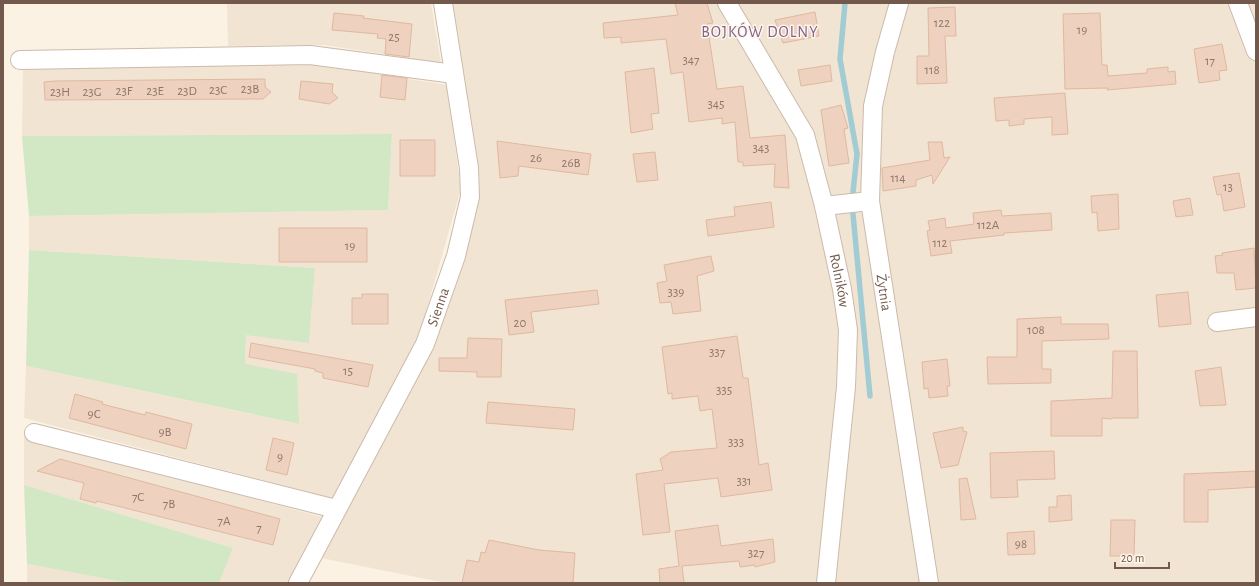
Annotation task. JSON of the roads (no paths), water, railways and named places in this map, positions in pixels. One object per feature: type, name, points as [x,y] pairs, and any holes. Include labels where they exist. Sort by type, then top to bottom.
[{"type":"street","name":"Sienna","points":[[298,583],[425,344],[456,256],[470,197],[469,168],[443,3]]},
{"type":"street","name":"Rolników","points":[[727,3],[805,135],[824,206],[842,289],[848,330],[846,388],[826,583]]},
{"type":"street","name":"Żytnia","points":[[899,3],[885,52],[873,106],[870,201],[929,583]]},
{"type":"street","points":[[1238,3],[1255,44]]},
{"type":"street","points":[[20,60],[310,55],[454,74]]},
{"type":"street","points":[[824,206],[870,201]]},
{"type":"street","points":[[1217,322],[1256,317]]},
{"type":"street","points":[[34,433],[336,509]]},
{"type":"waterway","points":[[845,3],[840,59],[857,154],[853,192]]},
{"type":"waterway","points":[[853,214],[870,396]]},
{"type":"district","name":"BOJKÓW DOLNY","points":[[760,31]]}]
